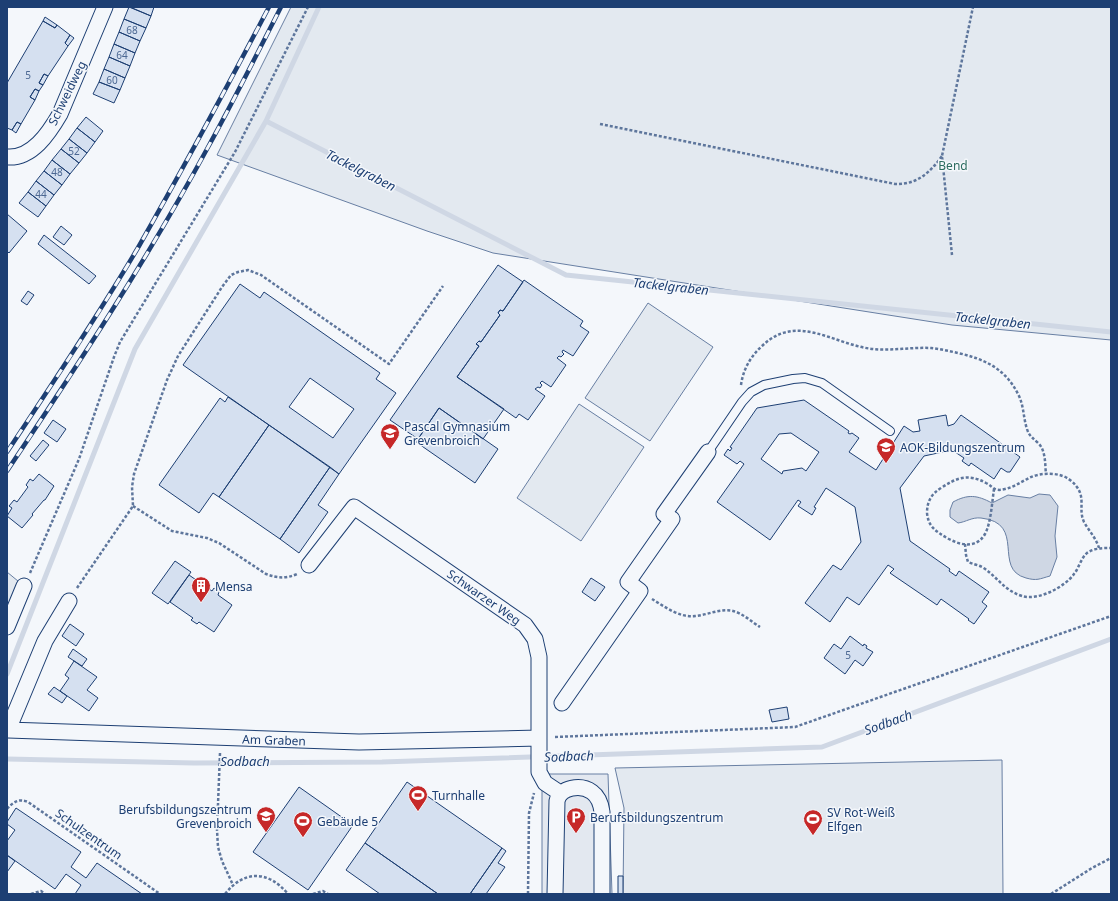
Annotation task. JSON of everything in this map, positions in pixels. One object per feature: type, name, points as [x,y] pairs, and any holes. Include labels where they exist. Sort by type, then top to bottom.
[{"type":"street","name":"Schweidweg","points":[[7,157],[17,156],[29,152],[54,124],[63,107],[105,7]]},
{"type":"street","points":[[562,704],[640,591],[628,582],[672,520],[664,514],[708,452]]},
{"type":"street","name":"Schwarzer Weg","points":[[309,565],[354,507],[521,622],[532,634],[538,651],[539,772]]},
{"type":"street","points":[[7,626],[24,586]]},
{"type":"street","name":"Am Graben","points":[[69,601],[45,640],[8,730],[359,742],[539,738]]},
{"type":"street","points":[[539,772],[545,783],[560,793]]},
{"type":"street","points":[[555,894],[557,801],[560,793],[568,788],[584,789],[592,792],[600,802],[602,812],[602,894]]},
{"type":"lane","points":[[708,452],[742,402],[751,392],[764,386],[793,379],[812,379],[827,386],[890,430]]},
{"type":"path","points":[[24,586],[79,459],[120,342],[232,156],[308,7]]},
{"type":"path","points":[[952,255],[942,156],[973,7]]},
{"type":"path","points":[[600,124],[895,184],[904,184],[917,180],[933,168],[942,156]]},
{"type":"path","points":[[69,601],[134,506],[132,487],[134,474],[167,380],[185,344],[222,287],[231,276],[238,272],[248,270],[260,275],[389,364],[443,286]]},
{"type":"path","points":[[742,402],[741,385],[746,367],[754,354],[766,342],[774,335],[784,332],[802,331],[872,349],[930,348],[968,355],[994,365],[1012,383],[1022,404],[1027,430],[1030,436],[1041,447],[1045,462],[1046,474]]},
{"type":"path","points":[[994,490],[985,534],[981,539],[974,543],[965,544],[951,541],[937,531],[928,522],[927,511],[930,498],[935,492],[953,480],[960,478],[979,480],[994,490],[1003,490],[1033,477],[1046,474],[1057,475],[1065,477],[1077,487],[1082,497],[1084,521],[1099,548]]},
{"type":"path","points":[[134,506],[172,531],[207,538],[219,543],[266,574],[282,578],[293,576],[304,570],[309,565]]},
{"type":"path","points":[[965,544],[968,562],[983,568],[1006,588],[1023,596],[1032,598],[1044,595],[1068,580],[1078,569],[1086,554],[1099,548],[1111,548]]},
{"type":"path","points":[[640,591],[667,608],[681,614],[695,616],[720,611],[732,611],[738,613],[760,627]]},
{"type":"path","points":[[539,738],[795,727],[1111,616]]},
{"type":"path","points":[[220,748],[218,847],[222,861],[233,885]]},
{"type":"path","points":[[528,894],[529,814],[539,772]]},
{"type":"path","name":"Schulzentrum","points":[[7,809],[11,804],[17,801],[24,800],[28,802],[160,894]]},
{"type":"path","points":[[1051,894],[1092,868],[1111,858]]},
{"type":"path","points":[[225,894],[233,885],[248,876],[261,876],[278,884],[288,894]]},
{"type":"path","points":[[31,894],[41,891],[45,894]]},
{"type":"path","points":[[313,894],[323,891],[328,894]]},
{"type":"green space","name":"Bend","points":[[291,7],[1111,7],[1111,340],[952,325],[493,253],[427,231],[217,155]]},
{"type":"green space","points":[[648,303],[713,347],[650,441],[585,398]]},
{"type":"green space","points":[[579,404],[644,447],[581,541],[517,498]]},
{"type":"green space","points":[[7,572],[24,586],[7,627]]},
{"type":"green space","name":"SV Rot-Weiß Elfgen","points":[[1002,760],[1003,894],[623,894],[624,808],[615,768]]},
{"type":"shaded area","points":[[1039,494],[1050,495],[1058,506],[1055,536],[1057,557],[1050,576],[1040,579],[1026,578],[1016,573],[1011,566],[1003,528],[995,522],[978,518],[958,523],[950,517],[950,510],[953,502],[963,498],[972,496],[982,498],[992,503],[1008,495],[1030,498]]},
{"type":"shaded area","name":"Berufsbildungszentrum","points":[[542,774],[608,774],[612,894],[542,894]]},
{"type":"building","points":[[129,7],[151,16],[146,28],[124,19]]},
{"type":"building","points":[[130,7],[154,7],[151,16]]},
{"type":"building","points":[[45,17],[57,25],[55,28],[43,21]]},
{"type":"building","points":[[124,19],[146,28],[140,41],[119,32]]},
{"type":"building","points":[[43,21],[55,28],[57,25],[70,35],[65,43],[68,46],[48,76],[44,74],[39,83],[43,85],[39,91],[35,89],[30,97],[35,100],[21,124],[17,122],[12,130],[7,128],[7,83]]},
{"type":"building","points":[[119,32],[140,41],[135,53],[114,44]]},
{"type":"building","points":[[70,35],[74,38],[68,46],[65,43]]},
{"type":"building","points":[[114,44],[135,53],[130,66],[109,57]]},
{"type":"building","points":[[109,57],[130,66],[125,78],[104,69]]},
{"type":"building","points":[[104,69],[125,78],[120,90],[99,82]]},
{"type":"building","points":[[44,74],[48,76],[43,85],[39,83]]},
{"type":"building","points":[[99,82],[120,90],[114,103],[93,94]]},
{"type":"building","points":[[35,89],[39,91],[35,100],[30,97]]},
{"type":"building","points":[[86,117],[103,131],[95,142],[77,128]]},
{"type":"building","points":[[17,122],[21,124],[16,133],[12,130]]},
{"type":"building","points":[[77,128],[95,142],[87,153],[69,139]]},
{"type":"building","points":[[69,139],[87,153],[79,163],[61,149]]},
{"type":"building","points":[[61,149],[79,163],[70,174],[52,160]]},
{"type":"building","points":[[52,160],[70,174],[62,185],[44,171]]},
{"type":"building","points":[[44,171],[62,185],[54,195],[36,181]]},
{"type":"building","points":[[36,181],[54,195],[46,206],[28,192]]},
{"type":"building","points":[[28,192],[46,206],[38,217],[19,203]]},
{"type":"building","points":[[7,214],[27,231],[9,253],[7,251]]},
{"type":"building","points":[[61,226],[72,235],[64,245],[53,237]]},
{"type":"building","points":[[44,235],[96,276],[89,284],[38,244]]},
{"type":"building","points":[[498,265],[523,282],[503,311],[500,310],[498,313],[500,315],[481,342],[479,341],[476,344],[479,346],[457,377],[504,409],[483,439],[439,408],[418,439],[390,420]]},
{"type":"building","points":[[524,280],[583,321],[580,326],[589,332],[573,356],[563,350],[562,352],[564,354],[557,358],[566,365],[551,387],[542,381],[540,383],[542,385],[540,388],[538,387],[535,389],[545,396],[528,420],[519,414],[516,418],[457,377],[479,346],[476,344],[479,341],[481,342],[500,315],[498,313],[500,310],[503,311]]},
{"type":"building","points":[[240,284],[260,298],[264,292],[380,373],[376,379],[396,393],[339,474],[183,365]],"holes":[[[310,378],[354,409],[333,438],[289,407]]]},
{"type":"building","points":[[28,291],[34,295],[27,305],[21,301]]},
{"type":"building","points":[[228,397],[269,425],[219,497],[213,493],[199,513],[159,485],[220,398],[225,402]]},
{"type":"building","points":[[804,400],[849,431],[848,433],[852,433],[859,438],[849,452],[876,470],[904,426],[913,432],[920,431],[918,420],[946,415],[948,426],[954,424],[961,415],[1020,457],[1010,472],[1007,472],[1001,468],[994,479],[971,463],[969,466],[962,461],[964,458],[952,450],[924,456],[900,488],[910,541],[950,569],[949,571],[956,576],[959,571],[989,592],[982,602],[987,606],[974,624],[941,599],[937,605],[890,573],[894,569],[888,565],[859,605],[847,597],[830,622],[805,603],[833,565],[841,570],[861,542],[855,507],[826,488],[814,507],[816,508],[812,515],[798,506],[801,502],[798,500],[770,540],[717,502],[744,464],[740,461],[737,464],[724,455],[728,449],[730,451],[732,448],[730,447],[757,408]],"holes":[[[791,433],[819,452],[806,471],[802,468],[783,471],[782,474],[761,459],[779,434]]]},
{"type":"building","points":[[439,408],[498,449],[475,483],[416,442]]},
{"type":"building","points":[[53,420],[66,429],[57,442],[44,433]]},
{"type":"building","points":[[269,425],[330,467],[280,539],[219,497]]},
{"type":"building","points":[[43,440],[49,445],[36,461],[30,456]]},
{"type":"building","points":[[330,467],[339,474],[318,505],[328,512],[299,553],[280,539]]},
{"type":"building","points":[[39,474],[54,486],[45,500],[22,528],[7,516],[12,508],[9,506],[14,500],[17,502],[28,487],[26,485],[30,479],[33,481]]},
{"type":"building","points":[[175,561],[191,572],[168,604],[152,593]]},
{"type":"building","name":"Mensa","points":[[189,575],[212,591],[214,588],[219,592],[218,595],[232,605],[214,632],[199,622],[197,624],[191,620],[193,618],[170,602]]},
{"type":"building","points":[[591,578],[605,587],[595,601],[582,592]]},
{"type":"building","points":[[70,624],[84,634],[76,646],[62,636]]},
{"type":"building","points":[[850,636],[863,646],[864,644],[867,646],[866,648],[873,652],[863,666],[855,660],[845,674],[824,658],[834,644],[841,649]]},
{"type":"building","points":[[73,649],[87,659],[82,666],[68,657]]},
{"type":"building","points":[[74,661],[97,677],[87,690],[98,698],[89,711],[60,691],[69,678],[65,675]]},
{"type":"building","points":[[54,687],[67,696],[62,703],[48,694]]},
{"type":"building","points":[[787,707],[789,719],[772,722],[769,710]]},
{"type":"building","name":"Turnhalle","points":[[407,782],[502,848],[470,894],[438,894],[365,843]]},
{"type":"building","name":"Gebäude 5","points":[[299,787],[353,825],[308,890],[253,852]]},
{"type":"building","points":[[16,808],[81,852],[71,867],[86,878],[97,863],[142,894],[75,894],[81,885],[66,874],[55,889],[7,855],[7,841],[15,830],[7,824],[7,822]]},
{"type":"building","points":[[365,843],[438,894],[380,894],[346,870]]},
{"type":"building","points":[[502,848],[506,851],[498,863],[505,867],[486,894],[470,894]]},
{"type":"building","points":[[8,856],[15,861],[7,872],[7,858]]},
{"type":"building","points":[[618,876],[623,876],[623,894],[618,894]]},
{"type":"waterway","points":[[7,674],[135,349],[266,121],[319,7]]},
{"type":"waterway","name":"Tackelgraben","points":[[266,121],[566,275],[1111,332]]},
{"type":"waterway","name":"Sodbach","points":[[7,759],[194,763],[382,762],[822,747],[1111,639]]},
{"type":"railway","points":[[7,452],[91,324],[139,246],[269,7]]},
{"type":"railway","points":[[7,471],[136,272],[217,131],[281,7]]},
{"type":"place","name":"Pascal Gymnasium Grevenbroich","points":[[390,450]]},
{"type":"place","name":"AOK-Bildungszentrum","points":[[886,464]]},
{"type":"place","name":"Mensa","points":[[201,603]]},
{"type":"place","name":"Turnhalle","points":[[418,812]]},
{"type":"place","name":"Berufsbildungszentrum Grevenbroich","points":[[266,833]]},
{"type":"place","name":"Berufsbildungszentrum","points":[[576,834]]},
{"type":"place","name":"SV Rot-Weiß Elfgen","points":[[813,836]]},
{"type":"place","name":"Gebäude 5","points":[[303,838]]}]
